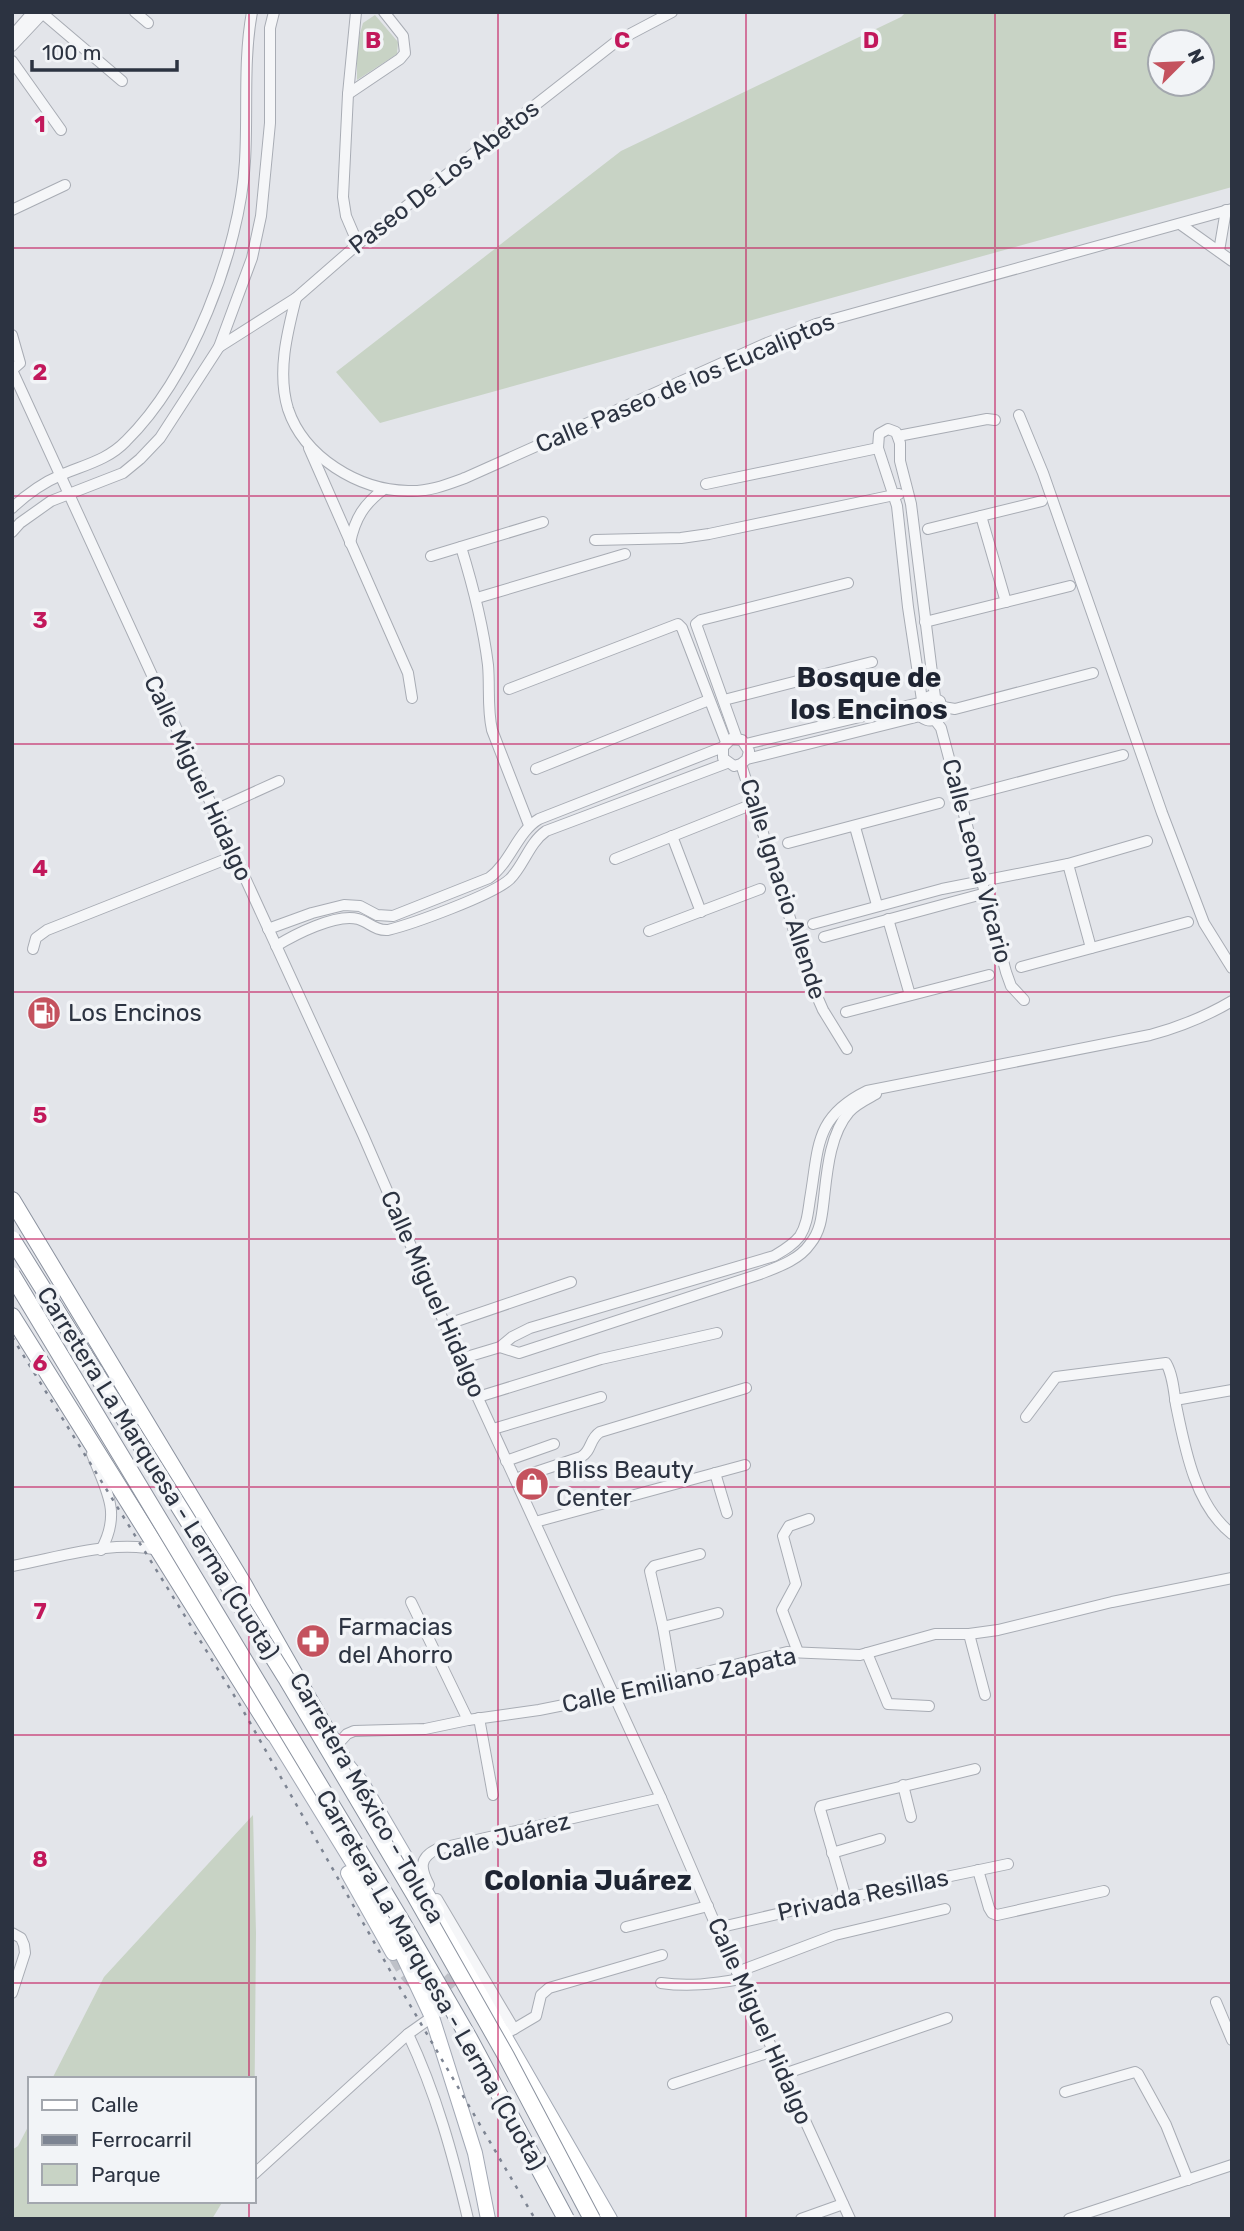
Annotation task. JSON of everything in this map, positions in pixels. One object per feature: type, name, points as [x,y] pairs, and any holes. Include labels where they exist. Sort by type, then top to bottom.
[{"type":"highway","name":"Carretera México - Toluca","points":[[12,1200],[244,1585],[344,1761]]},
{"type":"highway","name":"Carretera La Marquesa - Lerma (Cuota)","points":[[12,1239],[228,1584],[407,1882],[506,2056],[592,2219]]},
{"type":"highway","name":"Carretera La Marquesa - Lerma (Cuota)","points":[[12,1275],[402,1922],[469,2038],[566,2219]]},
{"type":"highway","name":"Carretera México - Toluca","points":[[12,1316],[273,1734]]},
{"type":"main road","points":[[273,1734],[308,1805],[395,1956]]},
{"type":"main road","name":"Carretera México - Toluca","points":[[273,1734],[380,1907],[432,2017],[475,2153],[488,2219]]},
{"type":"main road","points":[[344,1761],[362,1783],[448,1930]]},
{"type":"main road","name":"Carretera México - Toluca","points":[[344,1761],[510,2032],[568,2148],[610,2219]]},
{"type":"street","points":[[135,12],[148,23]]},
{"type":"street","points":[[12,532],[39,508],[123,472],[140,459],[160,438],[219,346],[252,258],[261,216],[270,122],[270,28],[274,12]]},
{"type":"street","points":[[356,12],[348,94],[343,197],[346,216],[358,244]]},
{"type":"street","points":[[348,94],[405,53],[403,36],[385,12]]},
{"type":"street","name":"Paseo De Los Abetos","points":[[219,346],[296,298],[358,244],[617,41],[672,12]]},
{"type":"street","points":[[12,36],[40,13]]},
{"type":"street","points":[[12,46],[40,13]]},
{"type":"street","points":[[40,13],[122,81]]},
{"type":"street","points":[[12,508],[35,488],[111,454],[139,426],[161,398],[184,360],[217,287],[240,206],[245,163],[251,18],[270,28]]},
{"type":"street","points":[[12,61],[61,130]]},
{"type":"street","points":[[12,210],[65,185]]},
{"type":"street","points":[[1219,251],[1229,210]]},
{"type":"street","name":"Calle Paseo de los Eucaliptos","points":[[296,298],[285,342],[285,389],[288,408],[307,446],[363,483],[384,489],[409,491],[435,488],[465,478],[767,343],[816,324],[1229,210]]},
{"type":"street","points":[[1180,224],[1232,261]]},
{"type":"street","points":[[12,335],[20,357],[20,363],[12,370]]},
{"type":"street","name":"Calle Miguel Hidalgo","points":[[12,370],[363,1135],[460,1359],[850,2219]]},
{"type":"street","points":[[1018,415],[1043,472],[1199,911],[1232,968]]},
{"type":"street","points":[[898,436],[987,419],[995,420]]},
{"type":"street","points":[[276,946],[295,935],[331,921],[351,918],[358,918],[382,930],[396,928],[498,888],[510,879],[536,840],[546,831],[727,763],[734,765],[920,716],[929,721],[941,715],[943,707],[934,697],[908,492],[900,461],[898,436],[892,430],[883,430],[879,434],[878,448],[897,506],[921,701],[918,707],[920,716]]},
{"type":"street","points":[[307,446],[408,673],[412,698]]},
{"type":"street","points":[[706,484],[878,448]]},
{"type":"street","points":[[111,454],[123,472]]},
{"type":"street","points":[[350,543],[360,511],[369,499],[384,489]]},
{"type":"street","points":[[595,540],[681,538],[709,534],[908,492]]},
{"type":"street","points":[[928,529],[1042,501]]},
{"type":"street","points":[[981,516],[1006,602]]},
{"type":"street","points":[[431,556],[543,522]]},
{"type":"street","points":[[461,547],[477,598],[488,668],[492,730],[529,825]]},
{"type":"street","points":[[477,598],[625,554]]},
{"type":"street","points":[[733,743],[724,700],[696,624],[701,620],[848,583]]},
{"type":"street","points":[[925,622],[1070,586]]},
{"type":"street","points":[[908,607],[923,606]]},
{"type":"street","points":[[509,689],[674,625],[680,625],[709,700],[733,743],[748,751],[744,761]]},
{"type":"street","points":[[724,700],[872,662]]},
{"type":"street","points":[[943,707],[955,709],[1093,673]]},
{"type":"street","points":[[268,929],[327,909],[352,905],[377,915],[393,916],[489,878],[503,866],[529,825],[539,819],[733,743],[934,697]]},
{"type":"street","points":[[536,769],[709,700]]},
{"type":"street","name":"Calle Leona Vicario","points":[[934,720],[942,728],[1011,986],[1024,1000]]},
{"type":"street","points":[[727,763],[722,752],[733,743]]},
{"type":"street","points":[[959,798],[1124,755]]},
{"type":"street","name":"Calle Ignacio Allende","points":[[744,761],[753,804],[809,978],[823,1010],[846,1049]]},
{"type":"street","points":[[213,811],[279,782]]},
{"type":"street","points":[[788,843],[939,803]]},
{"type":"street","points":[[615,859],[753,804]]},
{"type":"street","points":[[855,827],[877,905]]},
{"type":"street","points":[[672,836],[701,912]]},
{"type":"street","points":[[813,924],[877,905],[1068,863],[1147,841]]},
{"type":"street","points":[[511,854],[523,862]]},
{"type":"street","points":[[33,949],[36,938],[47,930],[234,856]]},
{"type":"street","points":[[1068,863],[1091,948]]},
{"type":"street","points":[[649,931],[760,889]]},
{"type":"street","points":[[824,937],[986,893]]},
{"type":"street","points":[[327,909],[331,921]]},
{"type":"street","points":[[888,919],[910,995]]},
{"type":"street","points":[[289,922],[295,935]]},
{"type":"street","points":[[1021,967],[1188,922]]},
{"type":"street","points":[[846,1012],[989,975]]},
{"type":"street","points":[[806,1223],[820,1137],[827,1122],[847,1101],[867,1091],[1182,1027],[1232,1001]]},
{"type":"street","points":[[500,1347],[519,1353],[779,1267],[792,1260],[809,1246],[822,1217],[830,1159],[839,1127],[850,1111],[887,1087]]},
{"type":"street","points":[[460,1359],[500,1347],[530,1328],[774,1256],[788,1248],[800,1236],[824,1194]]},
{"type":"street","points":[[445,1325],[570,1282]]},
{"type":"street","points":[[478,1397],[601,1359],[717,1334]]},
{"type":"street","points":[[1026,1417],[1056,1377],[1163,1362],[1168,1365],[1183,1439],[1202,1495],[1212,1513],[1232,1534]]},
{"type":"street","points":[[515,1479],[581,1457],[588,1453],[593,1437],[600,1432],[746,1388]]},
{"type":"street","points":[[1175,1400],[1232,1390]]},
{"type":"street","points":[[493,1429],[601,1397]]},
{"type":"street","points":[[83,1428],[111,1507],[112,1528],[101,1550]]},
{"type":"street","points":[[506,1461],[554,1444]]},
{"type":"street","points":[[535,1522],[745,1465]]},
{"type":"street","points":[[715,1473],[727,1513]]},
{"type":"street","points":[[798,1652],[782,1610],[796,1584],[783,1536],[789,1526],[809,1519]]},
{"type":"street","points":[[12,1566],[132,1545],[161,1551]]},
{"type":"street","points":[[672,1679],[651,1569],[700,1554]]},
{"type":"street","name":"Calle Emiliano Zapata","points":[[336,1746],[347,1734],[354,1731],[425,1728],[614,1695],[771,1655],[798,1652],[843,1656],[867,1653],[935,1634],[969,1634],[998,1630],[1112,1602],[1232,1578]]},
{"type":"street","points":[[411,1602],[474,1719],[493,1794]]},
{"type":"street","points":[[663,1627],[718,1613]]},
{"type":"street","points":[[969,1634],[985,1695]]},
{"type":"street","points":[[867,1653],[883,1698],[888,1704],[929,1706]]},
{"type":"street","points":[[846,1898],[821,1806],[975,1769]]},
{"type":"street","points":[[903,1785],[911,1817]]},
{"type":"street","name":"Calle Juárez","points":[[510,2032],[425,1878],[421,1867],[423,1858],[437,1849],[661,1798]]},
{"type":"street","points":[[832,1853],[880,1839]]},
{"type":"street","name":"Privada Resillas","points":[[717,1928],[1009,1864]]},
{"type":"street","points":[[978,1870],[989,1908],[997,1915],[1104,1891]]},
{"type":"street","points":[[626,1927],[709,1906]]},
{"type":"street","points":[[661,1983],[691,1986],[717,1984],[835,1935],[945,1909]]},
{"type":"street","points":[[12,1933],[21,1938],[25,1949],[12,1993]]},
{"type":"street","points":[[510,2032],[536,2015],[541,1995],[549,1987],[662,1955]]},
{"type":"street","points":[[1216,2002],[1232,2040]]},
{"type":"street","points":[[256,2172],[408,2034],[432,2017]]},
{"type":"street","points":[[784,2074],[947,2018]]},
{"type":"street","points":[[408,2034],[433,2090],[468,2219]]},
{"type":"street","points":[[673,2084],[773,2051]]},
{"type":"street","points":[[1065,2092],[1135,2072],[1138,2074],[1166,2125],[1188,2180]]},
{"type":"street","points":[[1069,2219],[1232,2165]]},
{"type":"street","points":[[801,2219],[843,2204]]},
{"type":"green space","points":[[906,12],[1232,12],[1232,187],[380,423],[336,372],[621,151],[901,17]]},
{"type":"green space","points":[[375,15],[398,42],[397,54],[357,80],[357,44],[363,23]]},
{"type":"green space","points":[[253,1815],[256,1933],[255,2077],[53,2077],[104,1977]]},
{"type":"green space","points":[[28,2127],[28,2203],[222,2203],[212,2219],[12,2219],[12,2150],[18,2146]]},
{"type":"tunnel","points":[[395,1956],[413,1981],[428,1989],[451,1981],[460,1964]]},
{"type":"railway","points":[[12,1337],[240,1705],[535,2219]]},
{"type":"place","name":"Los Encinos","points":[[44,1013]]},
{"type":"place","name":"Bliss Beauty Center","points":[[532,1484]]},
{"type":"place","name":"Farmacias del Ahorro","points":[[313,1641]]},
{"type":"district","name":"Bosque de los Encinos","points":[[869,693]]},
{"type":"district","name":"Colonia Juárez","points":[[588,1880]]}]
